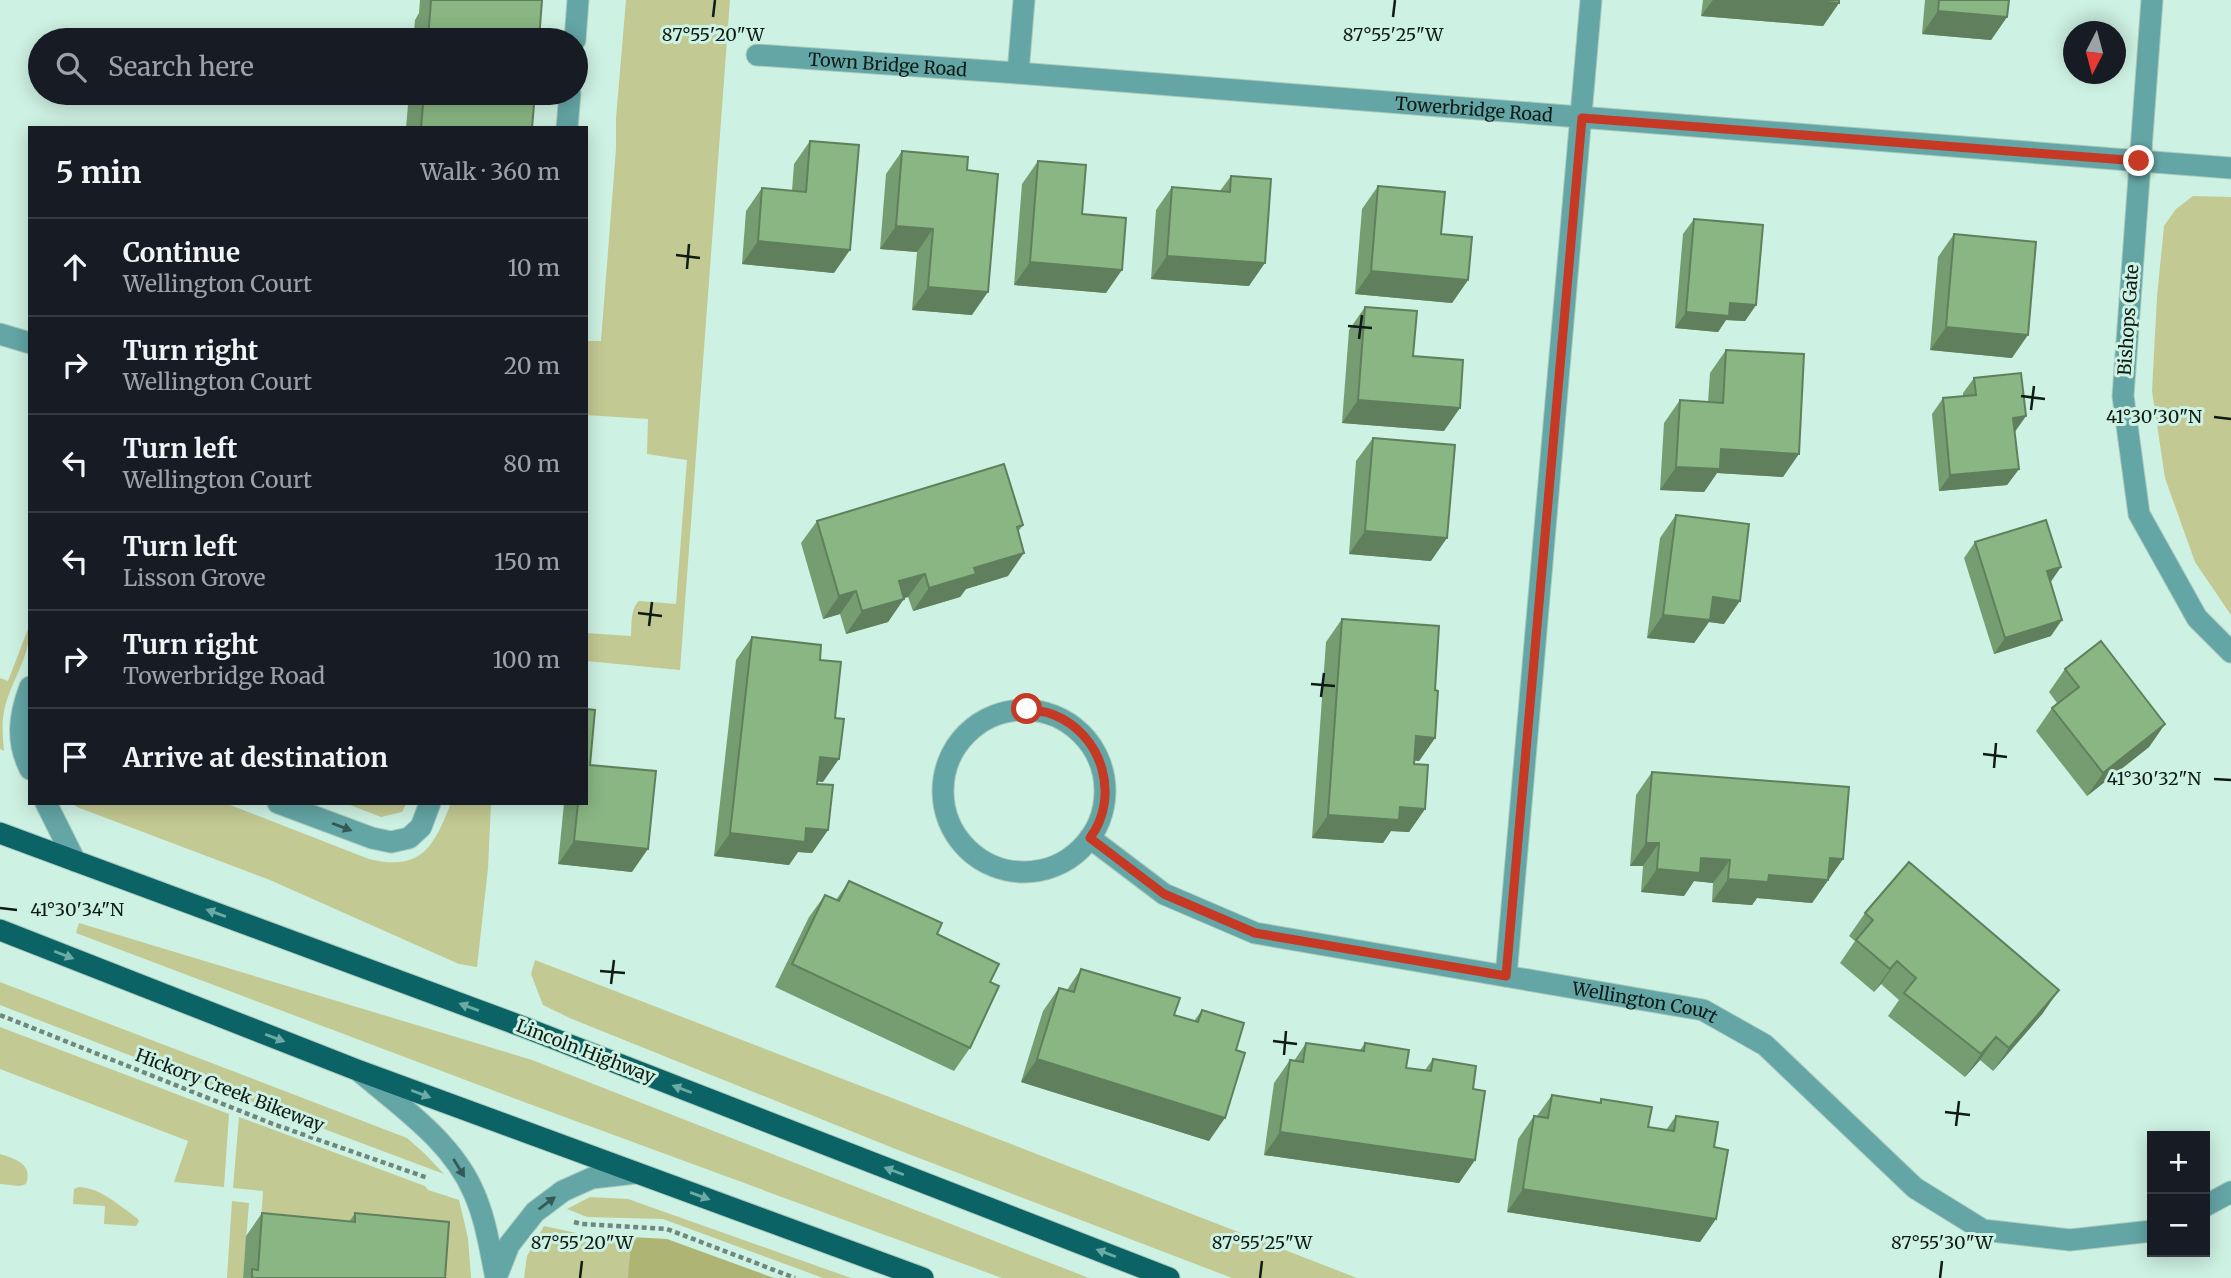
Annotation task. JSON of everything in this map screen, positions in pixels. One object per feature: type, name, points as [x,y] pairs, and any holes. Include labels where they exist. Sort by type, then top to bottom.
[{"type":"main road","name":"Lincoln Highway","points":[[0,833],[521,1026],[1169,1278]]},
{"type":"main road","points":[[0,930],[357,1070],[923,1278]]},
{"type":"street","points":[[576,28],[578,0]]},
{"type":"street","points":[[1018,73],[1024,0]]},
{"type":"street","points":[[1506,976],[1591,0]]},
{"type":"street","name":"Bishops Gate","points":[[2152,0],[2123,396],[2139,514],[2197,618],[2231,652]]},
{"type":"street","name":"Town Bridge Road","points":[[757,55],[1018,73]]},
{"type":"street","name":"Towerbridge Road","points":[[1018,73],[2231,167]]},
{"type":"street","points":[[567,126],[569,105]]},
{"type":"street","points":[[0,334],[28,342]]},
{"type":"street","points":[[28,692],[22,707],[20,744],[28,765]]},
{"type":"street","points":[[1027,709],[1053,714],[1076,727],[1094,748],[1104,773],[1106,801],[1098,827],[1090,838],[1082,849],[1060,864],[1033,872],[1006,871],[981,861],[960,843],[947,820],[942,793],[945,767],[957,743],[976,724],[1000,712],[1027,709]]},
{"type":"street","points":[[48,805],[75,860]]},
{"type":"street","points":[[283,805],[372,838],[391,842],[409,838],[421,827],[429,805]]},
{"type":"street","name":"Wellington Court","points":[[1090,838],[1164,894],[1255,933],[1703,1010],[1765,1045],[1915,1188],[1983,1230],[2070,1240],[2147,1232]]},
{"type":"street","points":[[357,1070],[424,1126],[455,1160],[474,1192],[486,1229],[496,1278]]},
{"type":"street","points":[[496,1278],[509,1245],[544,1205],[563,1191],[592,1178],[636,1173]]},
{"type":"street","points":[[2210,1203],[2231,1192]]},
{"type":"path","name":"Hickory Creek Bikeway","points":[[0,1015],[273,1124],[439,1182]]},
{"type":"path","points":[[571,1221],[667,1229],[794,1278]]},
{"type":"green space","points":[[626,0],[730,0],[680,670],[588,661],[588,633],[631,636],[633,613],[639,601],[676,604],[687,460],[647,454],[648,419],[588,415],[588,341],[601,341]]},
{"type":"green space","points":[[2193,196],[2231,197],[2231,615],[2195,562],[2165,478],[2152,391],[2164,226],[2176,209]]},
{"type":"green space","points":[[28,629],[27,647],[4,713],[4,751],[0,749],[0,678],[8,681]]},
{"type":"green space","points":[[74,805],[230,805],[369,859],[402,862],[424,852],[432,843],[450,805],[491,805],[488,868],[477,967],[459,964],[270,880]]},
{"type":"green space","points":[[350,805],[406,805],[402,812],[381,817]]},
{"type":"green space","points":[[79,923],[532,1060],[1089,1278],[1002,1278],[76,933]]},
{"type":"green space","points":[[535,960],[1357,1278],[1232,1278],[893,1148],[543,1005],[531,974]]},
{"type":"green space","points":[[0,982],[407,1138],[444,1174],[0,1005]]},
{"type":"green space","points":[[0,1027],[229,1114],[224,1187],[174,1182],[188,1141],[0,1069]]},
{"type":"green space","points":[[239,1117],[459,1200],[468,1238],[471,1278],[430,1278],[260,1238],[263,1191],[233,1188]]},
{"type":"green space","points":[[0,1154],[22,1163],[28,1177],[26,1184],[0,1184]]},
{"type":"green space","points":[[79,1187],[103,1194],[117,1203],[137,1218],[139,1221],[136,1226],[104,1224],[105,1206],[73,1204],[74,1189]]},
{"type":"green space","points":[[590,1197],[628,1199],[851,1278],[823,1278],[663,1219],[587,1217],[567,1209]]},
{"type":"green space","points":[[232,1201],[249,1203],[243,1278],[227,1278]]},
{"type":"green space","points":[[544,1226],[581,1234],[631,1237],[629,1264],[675,1278],[524,1278],[527,1256]]},
{"type":"green space","points":[[631,1237],[667,1239],[774,1278],[628,1278]]},
{"type":"building","points":[[431,0],[542,0],[540,28],[429,28]]},
{"type":"building","points":[[1803,0],[1839,0],[1839,3]]},
{"type":"building","points":[[1939,0],[2009,0],[2007,17],[1938,11]]},
{"type":"building","points":[[423,105],[534,105],[532,126],[421,126]]},
{"type":"building","points":[[810,141],[859,145],[850,250],[758,241],[762,188],[806,192]]},
{"type":"building","points":[[902,151],[968,157],[967,170],[998,174],[988,292],[928,287],[933,229],[896,226]]},
{"type":"building","points":[[1038,161],[1086,165],[1082,214],[1126,218],[1122,270],[1030,262]]},
{"type":"building","points":[[1231,176],[1271,179],[1265,263],[1167,256],[1172,187],[1230,192]]},
{"type":"building","points":[[1378,186],[1445,192],[1441,234],[1472,237],[1468,280],[1371,271]]},
{"type":"building","points":[[1694,219],[1763,225],[1756,305],[1730,303],[1729,316],[1686,312]]},
{"type":"building","points":[[1954,234],[2036,242],[2028,335],[1946,327]]},
{"type":"building","points":[[1365,307],[1417,311],[1413,356],[1463,360],[1460,408],[1358,400]]},
{"type":"building","points":[[1726,350],[1804,354],[1799,454],[1721,449],[1720,469],[1676,467],[1680,400],[1723,403]]},
{"type":"building","points":[[2021,373],[2026,416],[2013,418],[2019,469],[1950,475],[1943,398],[1976,395],[1974,378]]},
{"type":"building","points":[[1373,438],[1455,445],[1447,538],[1365,531]]},
{"type":"building","points":[[1004,464],[1023,525],[1017,527],[1024,553],[974,568],[976,574],[929,588],[925,574],[899,581],[904,599],[862,611],[856,591],[839,596],[817,521]]},
{"type":"building","points":[[1676,515],[1749,524],[1740,601],[1713,597],[1710,620],[1663,615]]},
{"type":"building","points":[[2046,520],[2061,567],[2047,571],[2062,620],[2005,638],[1975,542]]},
{"type":"building","points":[[1342,619],[1439,626],[1435,738],[1416,736],[1414,764],[1428,765],[1425,809],[1400,807],[1399,820],[1328,815]]},
{"type":"building","points":[[752,637],[821,645],[820,660],[841,662],[835,718],[844,719],[839,759],[820,757],[817,784],[833,785],[828,830],[806,828],[805,842],[730,833]]},
{"type":"building","points":[[2101,641],[2165,724],[2103,773],[2052,708],[2079,687],[2065,669]]},
{"type":"building","points":[[588,709],[595,710],[590,765],[656,771],[648,849],[574,841],[578,805],[588,805]]},
{"type":"building","points":[[1652,772],[1849,787],[1843,859],[1830,858],[1828,880],[1769,875],[1768,882],[1728,879],[1730,860],[1701,858],[1700,873],[1657,869],[1659,843],[1646,843]]},
{"type":"building","points":[[1909,862],[2059,990],[2009,1048],[1996,1037],[1981,1054],[1904,993],[1916,978],[1897,961],[1890,969],[1856,940],[1873,920],[1865,913]]},
{"type":"building","points":[[849,881],[942,923],[937,934],[999,964],[990,982],[999,986],[970,1048],[792,964],[825,895],[839,901]]},
{"type":"building","points":[[1081,969],[1180,998],[1174,1015],[1198,1022],[1202,1010],[1244,1023],[1236,1050],[1245,1053],[1225,1118],[1037,1059],[1059,988],[1074,992]]},
{"type":"building","points":[[1306,1043],[1364,1051],[1365,1043],[1409,1050],[1406,1068],[1431,1071],[1433,1059],[1476,1066],[1473,1089],[1485,1091],[1475,1160],[1280,1132],[1290,1060],[1303,1062]]},
{"type":"building","points":[[1552,1095],[1601,1103],[1601,1099],[1652,1107],[1648,1127],[1674,1131],[1676,1116],[1718,1122],[1714,1147],[1728,1150],[1716,1219],[1523,1189],[1534,1116],[1548,1118]]},
{"type":"building","points":[[262,1213],[355,1222],[355,1213],[449,1222],[445,1278],[252,1278],[252,1269],[258,1270]]},
{"type":"route","points":[[1027,709],[1053,714],[1076,727],[1094,748],[1104,773],[1106,801],[1098,827],[1090,838],[1164,894],[1255,933],[1506,976],[1582,118],[2139,161]]}]
